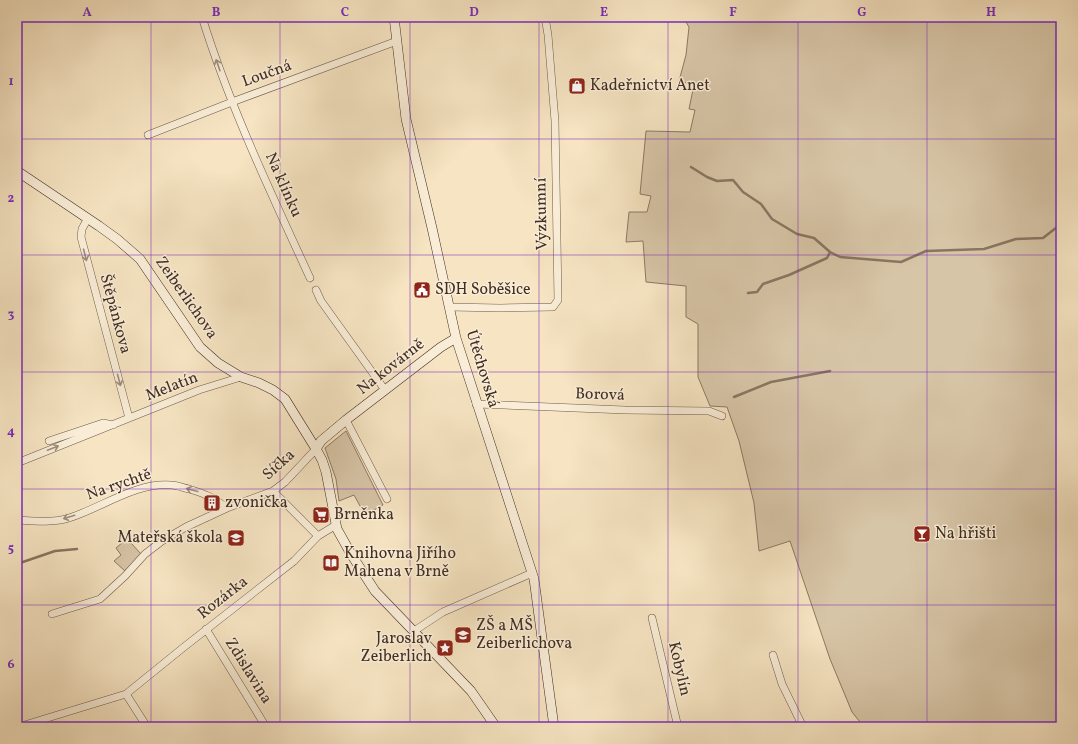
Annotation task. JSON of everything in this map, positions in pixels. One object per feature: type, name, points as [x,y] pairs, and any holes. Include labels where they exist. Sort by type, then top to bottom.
[{"type":"street","name":"Na klínku","points":[[202,17],[232,102],[271,193],[310,278]]},
{"type":"street","name":"Útěchovská","points":[[394,17],[406,119],[456,338],[476,404],[532,573],[536,591],[554,727]]},
{"type":"street","name":"Výzkumní","points":[[450,307],[553,307],[558,300],[555,121],[548,35],[545,17]]},
{"type":"street","name":"Loučná","points":[[148,135],[232,102],[397,41]]},
{"type":"street","name":"Zeiberlichova","points":[[17,171],[88,218],[117,239],[140,259],[200,347],[218,362],[241,377],[259,383],[273,390],[285,399],[316,449],[326,472],[336,526],[342,540],[375,591],[471,691],[496,727]]},
{"type":"street","name":"Štěpánkova","points":[[88,218],[82,229],[81,237],[129,418]]},
{"type":"street","points":[[316,290],[321,301],[385,390]]},
{"type":"street","name":"Na kovárně","points":[[316,449],[321,441],[346,420],[441,347],[456,338]]},
{"type":"street","name":"Melatín","points":[[17,463],[199,390],[241,377]]},
{"type":"street","name":"Borová","points":[[476,404],[625,410],[709,411],[722,416]]},
{"type":"street","points":[[346,420],[387,499]]},
{"type":"street","name":"Melatín","points":[[49,441],[103,423],[114,425]]},
{"type":"street","name":"Síčka","points":[[52,614],[100,599],[125,576],[145,554],[162,541],[186,527],[227,508],[273,491],[285,482],[316,449]]},
{"type":"street","name":"Na rychtě","points":[[17,520],[34,521],[68,518],[135,491],[163,485],[172,485],[213,497],[227,508]]},
{"type":"street","points":[[273,491],[318,536]]},
{"type":"street","name":"Rozárka","points":[[18,727],[126,694],[206,629],[294,561],[318,536],[336,526]]},
{"type":"street","points":[[414,631],[443,612],[532,573]]},
{"type":"street","name":"Kobylín","points":[[652,618],[678,727]]},
{"type":"street","name":"Zdislavina","points":[[206,629],[266,727]]},
{"type":"street","points":[[773,655],[782,684],[803,727]]},
{"type":"street","points":[[126,694],[147,727]]},
{"type":"shaded area","points":[[683,17],[1061,17],[1061,727],[864,727],[852,712],[830,659],[790,541],[759,551],[754,503],[739,441],[727,407],[710,406],[698,377],[698,324],[686,317],[686,286],[646,282],[643,241],[626,242],[629,212],[647,212],[651,196],[640,194],[646,131],[690,132],[695,110],[689,109],[694,85],[679,81],[686,55],[689,27]]},
{"type":"shaded area","points":[[346,431],[383,505],[365,515],[354,495],[339,501],[336,479],[325,448]]},
{"type":"shaded area","points":[[123,542],[131,543],[141,554],[140,558],[125,571],[114,561],[121,555],[116,548]]},
{"type":"waterway","points":[[691,167],[707,177],[717,181],[733,180],[743,192],[761,204],[772,219],[797,234],[814,238],[830,252],[840,257],[901,262],[926,251],[984,249],[1016,239],[1043,238],[1061,224]]},
{"type":"waterway","points":[[748,293],[757,292],[763,284],[789,275],[827,258],[830,252]]},
{"type":"waterway","points":[[734,397],[771,382],[830,371]]},
{"type":"waterway","points":[[17,564],[55,551],[77,549]]},
{"type":"place","name":"Kadeřnictví Anet","points":[[577,86]]},
{"type":"place","name":"SDH Soběšice","points":[[422,290]]},
{"type":"place","name":"zvonička","points":[[212,503]]},
{"type":"place","name":"Brněnka","points":[[321,515]]},
{"type":"place","name":"Na hřišti","points":[[922,534]]},
{"type":"place","name":"Mateřská škola","points":[[236,538]]},
{"type":"place","name":"Knihovna Jiřího Mahena v Brně","points":[[331,563]]},
{"type":"place","name":"ZŠ a MŠ Zeiberlichova","points":[[463,635]]},
{"type":"place","name":"Jaroslav Zeiberlich","points":[[445,648]]}]
